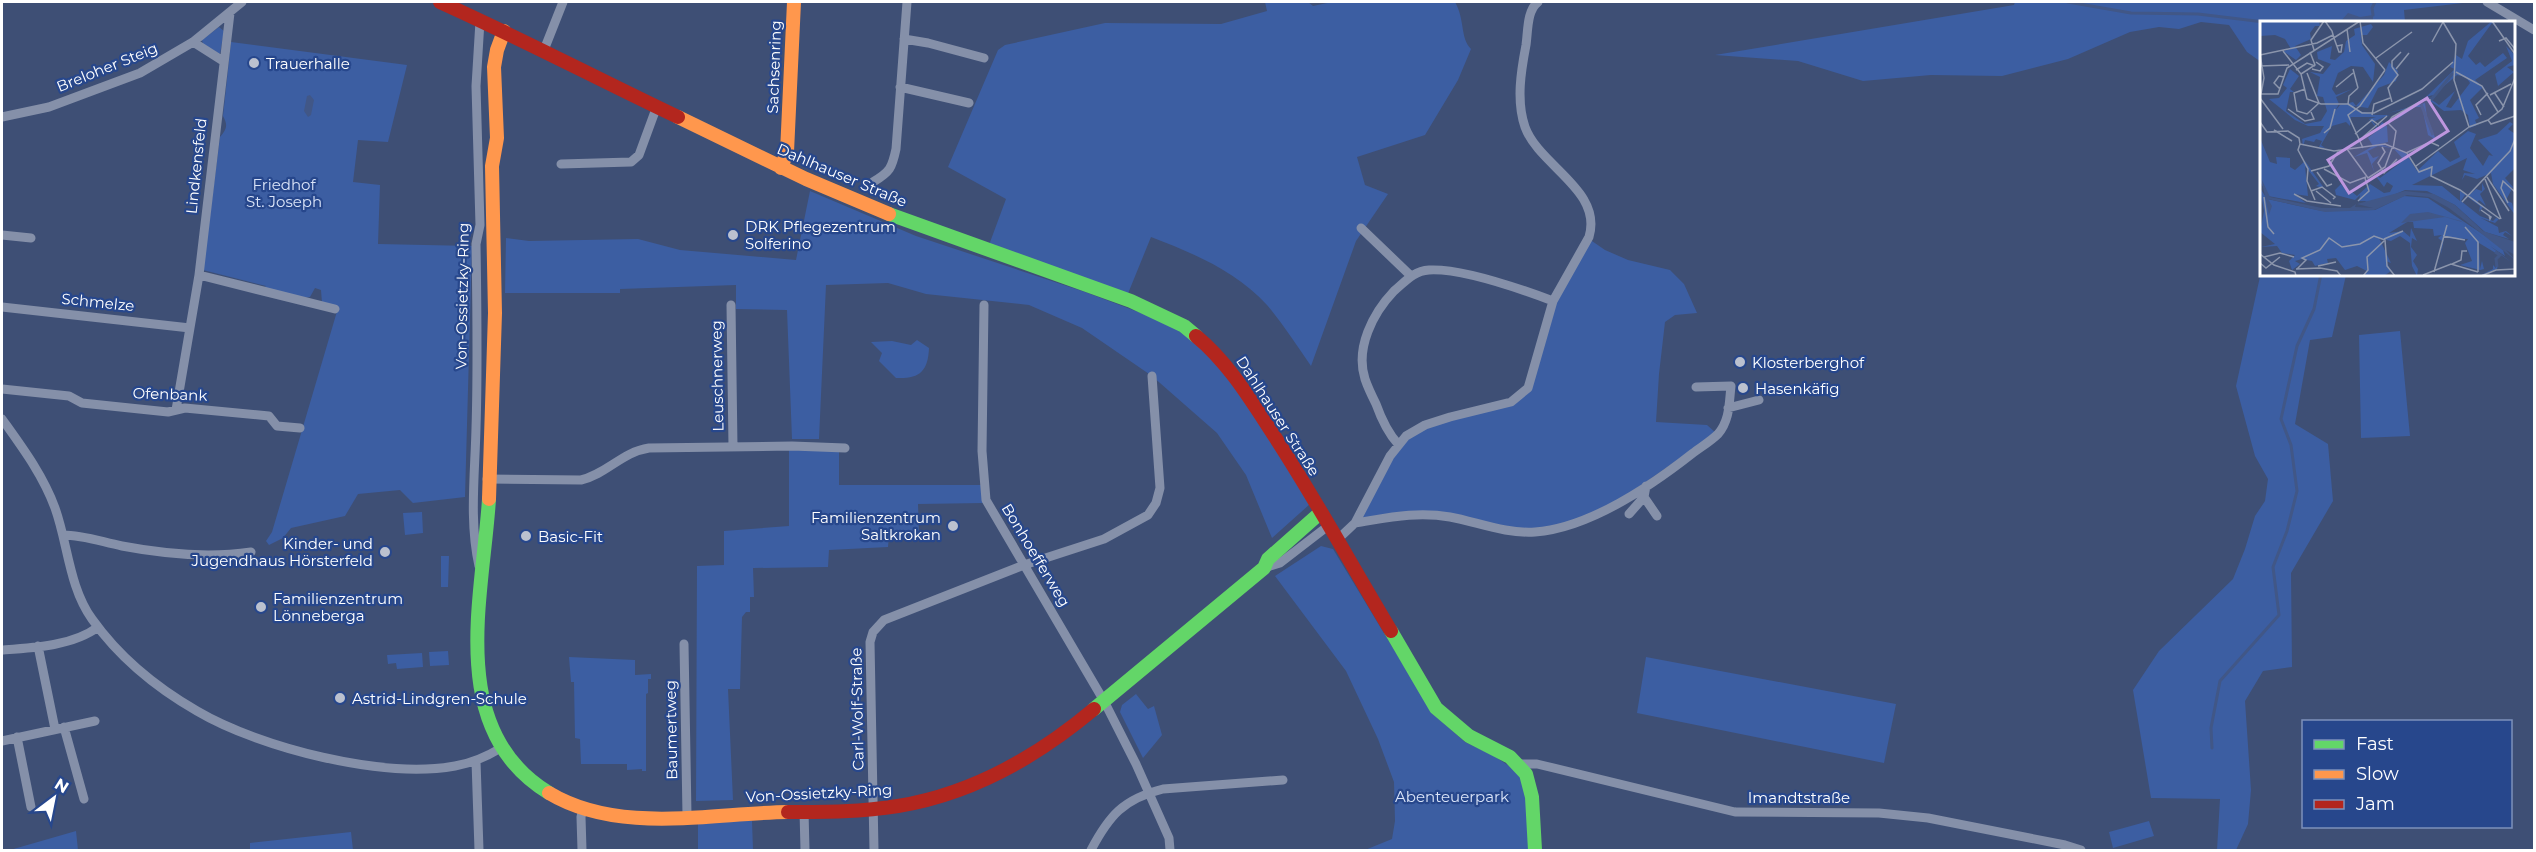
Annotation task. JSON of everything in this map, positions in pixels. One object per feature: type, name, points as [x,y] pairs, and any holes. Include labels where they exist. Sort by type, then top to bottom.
[{"type":"street","name":"Breloher Steig","points":[[2,117],[49,107],[140,73],[193,42],[242,2]]},
{"type":"street","name":"Dahlhauser Straße","points":[[440,2],[544,50],[781,168],[917,226],[1131,301],[1184,326],[1212,349],[1225,364],[1288,457],[1436,708],[1469,736],[1510,757],[1519,765]]},
{"type":"street","points":[[544,50],[563,2]]},
{"type":"street","name":"Sachsenring","points":[[781,168],[787,152],[794,2]]},
{"type":"street","points":[[873,182],[887,174],[893,163],[896,149],[907,2]]},
{"type":"street","points":[[1337,540],[1354,523],[1398,444],[1406,436],[1425,425],[1511,402],[1520,396],[1531,378],[1553,301],[1589,237],[1592,226],[1590,211],[1574,186],[1535,144],[1526,129],[1521,113],[1523,63],[1532,10],[1538,2]]},
{"type":"street","points":[[2487,2],[2535,30]]},
{"type":"street","name":"Lindkensfeld","points":[[176,410],[199,275],[230,13]]},
{"type":"street","name":"Von-Ossietzky-Ring","points":[[480,21],[476,86],[476,152],[480,171],[480,214],[476,244],[478,362],[475,547],[481,572]]},
{"type":"street","name":"Von-Ossietzky-Ring","points":[[504,31],[496,53],[495,157],[492,166],[491,229],[495,242],[495,294],[490,479],[477,644],[480,682],[486,712],[501,748],[534,785],[557,798],[583,808],[625,815],[873,809],[920,801],[960,790],[1027,758],[1058,737],[1264,568],[1280,563],[1328,526]]},
{"type":"street","points":[[904,39],[984,58]]},
{"type":"street","points":[[193,42],[223,60]]},
{"type":"street","points":[[900,87],[969,103]]},
{"type":"street","points":[[561,164],[631,162],[639,154],[657,106]]},
{"type":"street","points":[[1361,228],[1411,276]]},
{"type":"street","points":[[2,235],[31,238]]},
{"type":"street","points":[[1398,444],[1380,415],[1364,377],[1363,354],[1367,334],[1375,315],[1386,300],[1411,276],[1429,270],[1458,274],[1486,279],[1553,301]]},
{"type":"street","points":[[199,275],[335,309]]},
{"type":"street","name":"Leuschnerweg","points":[[731,305],[733,447]]},
{"type":"street","name":"Bonhoefferweg","points":[[984,305],[984,493],[990,508],[1104,701],[1150,793],[1169,838],[1170,850]]},
{"type":"street","name":"Schmelze","points":[[2,308],[190,328]]},
{"type":"street","name":"Carl-Wolf-Straße","points":[[874,850],[870,642],[873,632],[884,621],[1024,565],[1104,539],[1148,515],[1156,503],[1160,488],[1152,376]]},
{"type":"street","points":[[1354,523],[1409,514],[1448,517],[1511,531],[1533,532],[1564,524],[1618,503],[1673,469],[1718,434],[1728,418],[1731,386],[1696,387]]},
{"type":"street","name":"Ofenbank","points":[[2,389],[69,396],[82,403],[168,412],[185,408],[269,416],[277,426],[300,428]]},
{"type":"street","points":[[1728,408],[1759,400]]},
{"type":"street","points":[[2,419],[46,487],[63,535],[74,583],[81,601],[98,627],[136,667],[174,696],[216,721],[261,739],[328,759],[378,766],[443,768],[476,761],[501,748]]},
{"type":"street","points":[[475,479],[581,480],[596,475],[622,457],[641,449],[845,448]]},
{"type":"street","points":[[1629,514],[1644,497],[1646,486]]},
{"type":"street","points":[[1644,497],[1657,516]]},
{"type":"street","name":"Von-Ossietzky-Ring","points":[[1264,568],[1268,559],[1320,513]]},
{"type":"street","points":[[63,535],[77,535],[156,551],[213,555],[251,552]]},
{"type":"street","points":[[2,650],[77,638],[98,627]]},
{"type":"street","name":"Baumertweg","points":[[684,644],[687,815]]},
{"type":"street","points":[[38,646],[60,728],[84,799]]},
{"type":"street","points":[[2,741],[95,722]]},
{"type":"street","points":[[17,737],[31,807]]},
{"type":"street","points":[[476,761],[479,850]]},
{"type":"street","name":"Imandtstraße","points":[[1519,765],[1537,764],[1735,812],[1879,813],[1928,818],[2081,850]]},
{"type":"street","points":[[1519,765],[1530,783],[1535,850]]},
{"type":"street","points":[[1090,850],[1113,814],[1121,807],[1150,793],[1163,789],[1283,780]]},
{"type":"street","points":[[582,850],[583,808]]},
{"type":"street","points":[[804,812],[805,850]]},
{"type":"green space","points":[[1265,2],[1308,2],[1313,6],[1332,2],[1455,2],[1465,39],[1471,49],[1458,80],[1425,135],[1357,157],[1365,185],[1388,194],[1356,241],[1311,366],[1267,305],[1242,282],[1213,264],[1151,237],[1127,296],[989,245],[1006,199],[948,167],[998,50],[1005,45],[1105,23],[1221,24],[1267,11]]},
{"type":"green space","points":[[2015,2],[2471,2],[2404,10],[2405,21],[2260,21],[2260,61],[2247,52],[2229,25],[2201,22],[2179,29],[2159,27],[2130,32],[2068,59],[2002,76],[1931,75],[1863,81],[1798,61],[1715,55],[2014,5]]},
{"type":"green space","points":[[219,27],[224,31],[220,54],[203,44],[202,40]]},
{"type":"green space","name":"Friedhof St. Joseph","points":[[231,42],[407,65],[388,142],[358,140],[353,182],[380,185],[378,244],[472,246],[465,497],[413,503],[400,490],[358,494],[345,516],[291,528],[283,538],[269,545],[266,541],[272,532],[338,308],[322,303],[321,290],[315,288],[310,297],[303,298],[203,270],[220,137],[226,127],[223,116]]},
{"type":"green space","points":[[810,191],[916,236],[1085,292],[1173,325],[1209,353],[1250,407],[1310,504],[1272,538],[1246,475],[1217,433],[1152,376],[1082,328],[1029,305],[926,294],[888,283],[826,285],[819,439],[792,439],[787,310],[736,309],[736,285],[620,289],[620,293],[505,293],[506,238],[529,241],[638,239],[680,250],[796,260]]},
{"type":"green space","points":[[1589,239],[1605,250],[1628,260],[1670,270],[1684,284],[1697,313],[1675,315],[1665,322],[1656,422],[1707,425],[1716,433],[1617,502],[1575,521],[1533,531],[1449,516],[1356,522],[1399,445],[1426,427],[1521,397],[1555,300]]},
{"type":"green space","points":[[2260,276],[2346,276],[2332,337],[2310,340],[2295,424],[2328,444],[2333,501],[2291,573],[2292,667],[2263,671],[2245,701],[2251,790],[2248,824],[2236,850],[2217,850],[2220,799],[2151,798],[2133,690],[2159,651],[2233,579],[2255,516],[2265,501],[2268,479],[2255,456],[2236,386]]},
{"type":"green space","points":[[2400,331],[2410,436],[2361,438],[2359,335]]},
{"type":"green space","points":[[917,340],[929,348],[927,363],[921,372],[904,378],[896,378],[879,361],[882,353],[871,342],[892,341],[911,345]]},
{"type":"green space","points":[[789,448],[839,450],[839,485],[984,485],[984,503],[918,504],[919,535],[889,535],[888,547],[829,550],[828,567],[753,568],[754,597],[750,597],[750,612],[746,612],[742,617],[740,689],[728,689],[733,800],[696,801],[697,566],[724,565],[724,531],[789,526]]},
{"type":"green space","points":[[422,512],[423,533],[405,535],[403,513]]},
{"type":"green space","name":"Abenteuerpark","points":[[1321,546],[1333,549],[1433,714],[1465,742],[1494,756],[1515,770],[1523,781],[1527,793],[1529,850],[1365,850],[1392,839],[1395,821],[1394,782],[1378,739],[1346,671],[1275,576]]},
{"type":"green space","points":[[441,556],[449,556],[448,587],[441,587]]},
{"type":"green space","points":[[448,651],[449,665],[430,666],[429,652]]},
{"type":"green space","points":[[422,653],[423,667],[397,669],[396,663],[388,664],[387,655]]},
{"type":"green space","points":[[569,657],[635,660],[635,675],[651,674],[646,694],[646,771],[627,770],[627,764],[581,764],[580,739],[575,738],[574,682],[571,682]]},
{"type":"green space","points":[[1646,657],[1896,704],[1884,763],[1637,713]]},
{"type":"green space","points":[[1136,694],[1148,709],[1154,706],[1162,735],[1143,758],[1120,712],[1122,705]]},
{"type":"green space","points":[[698,821],[752,821],[753,850],[698,850]]},
{"type":"green space","points":[[2149,821],[2154,836],[2113,848],[2109,832]]},
{"type":"green space","points":[[76,831],[78,850],[10,850]]},
{"type":"green space","points":[[351,832],[353,850],[250,850],[250,843]]},
{"type":"shaded area","points":[[2348,13],[2360,17],[2373,15],[2373,21],[2341,21]]},
{"type":"shaded area","points":[[310,95],[314,100],[311,115],[308,117],[304,111],[307,96]]},
{"type":"waterway","points":[[2068,2],[2131,13],[2198,14],[2260,22]]},
{"type":"waterway","points":[[2373,15],[2372,8],[2375,2]]},
{"type":"waterway","points":[[2212,748],[2211,728],[2220,681],[2279,615],[2273,567],[2287,531],[2297,491],[2291,445],[2281,419],[2297,346],[2314,309],[2321,276]]},
{"type":"traffic: fast","points":[[889,214],[1131,301],[1184,326],[1196,336]]},
{"type":"traffic: fast","points":[[489,499],[478,618],[478,659],[483,698],[495,734],[516,766],[549,793]]},
{"type":"traffic: fast","points":[[1094,709],[1264,568],[1268,559],[1320,513]]},
{"type":"traffic: fast","points":[[1391,631],[1436,708],[1469,736],[1510,757],[1526,774],[1532,797],[1535,850]]},
{"type":"traffic: slow","points":[[781,168],[787,152],[794,2]]},
{"type":"traffic: slow","points":[[489,499],[495,313],[492,166],[497,138],[494,67],[504,31]]},
{"type":"traffic: slow","points":[[678,117],[806,179],[889,214]]},
{"type":"traffic: slow","points":[[549,793],[576,806],[605,814],[635,818],[697,818],[788,812]]},
{"type":"traffic: jam","points":[[440,2],[678,117]]},
{"type":"traffic: jam","points":[[1196,336],[1219,358],[1258,410],[1391,631]]},
{"type":"traffic: jam","points":[[788,812],[884,808],[952,792],[1003,771],[1027,757],[1094,709]]},
{"type":"place","name":"Trauerhalle","points":[[254,63]]},
{"type":"place","name":"DRK Pflegezentrum Solferino","points":[[733,235]]},
{"type":"place","name":"Klosterberghof","points":[[1740,362]]},
{"type":"place","name":"Hasenkäfig","points":[[1743,388]]},
{"type":"place","name":"Familienzentrum Saltkrokan","points":[[953,526]]},
{"type":"place","name":"Basic-Fit","points":[[526,536]]},
{"type":"place","name":"Kinder- und Jugendhaus Hörsterfeld","points":[[385,552]]},
{"type":"place","name":"Familienzentrum Lönneberga","points":[[261,607]]},
{"type":"place","name":"Astrid-Lindgren-Schule","points":[[340,698]]}]
